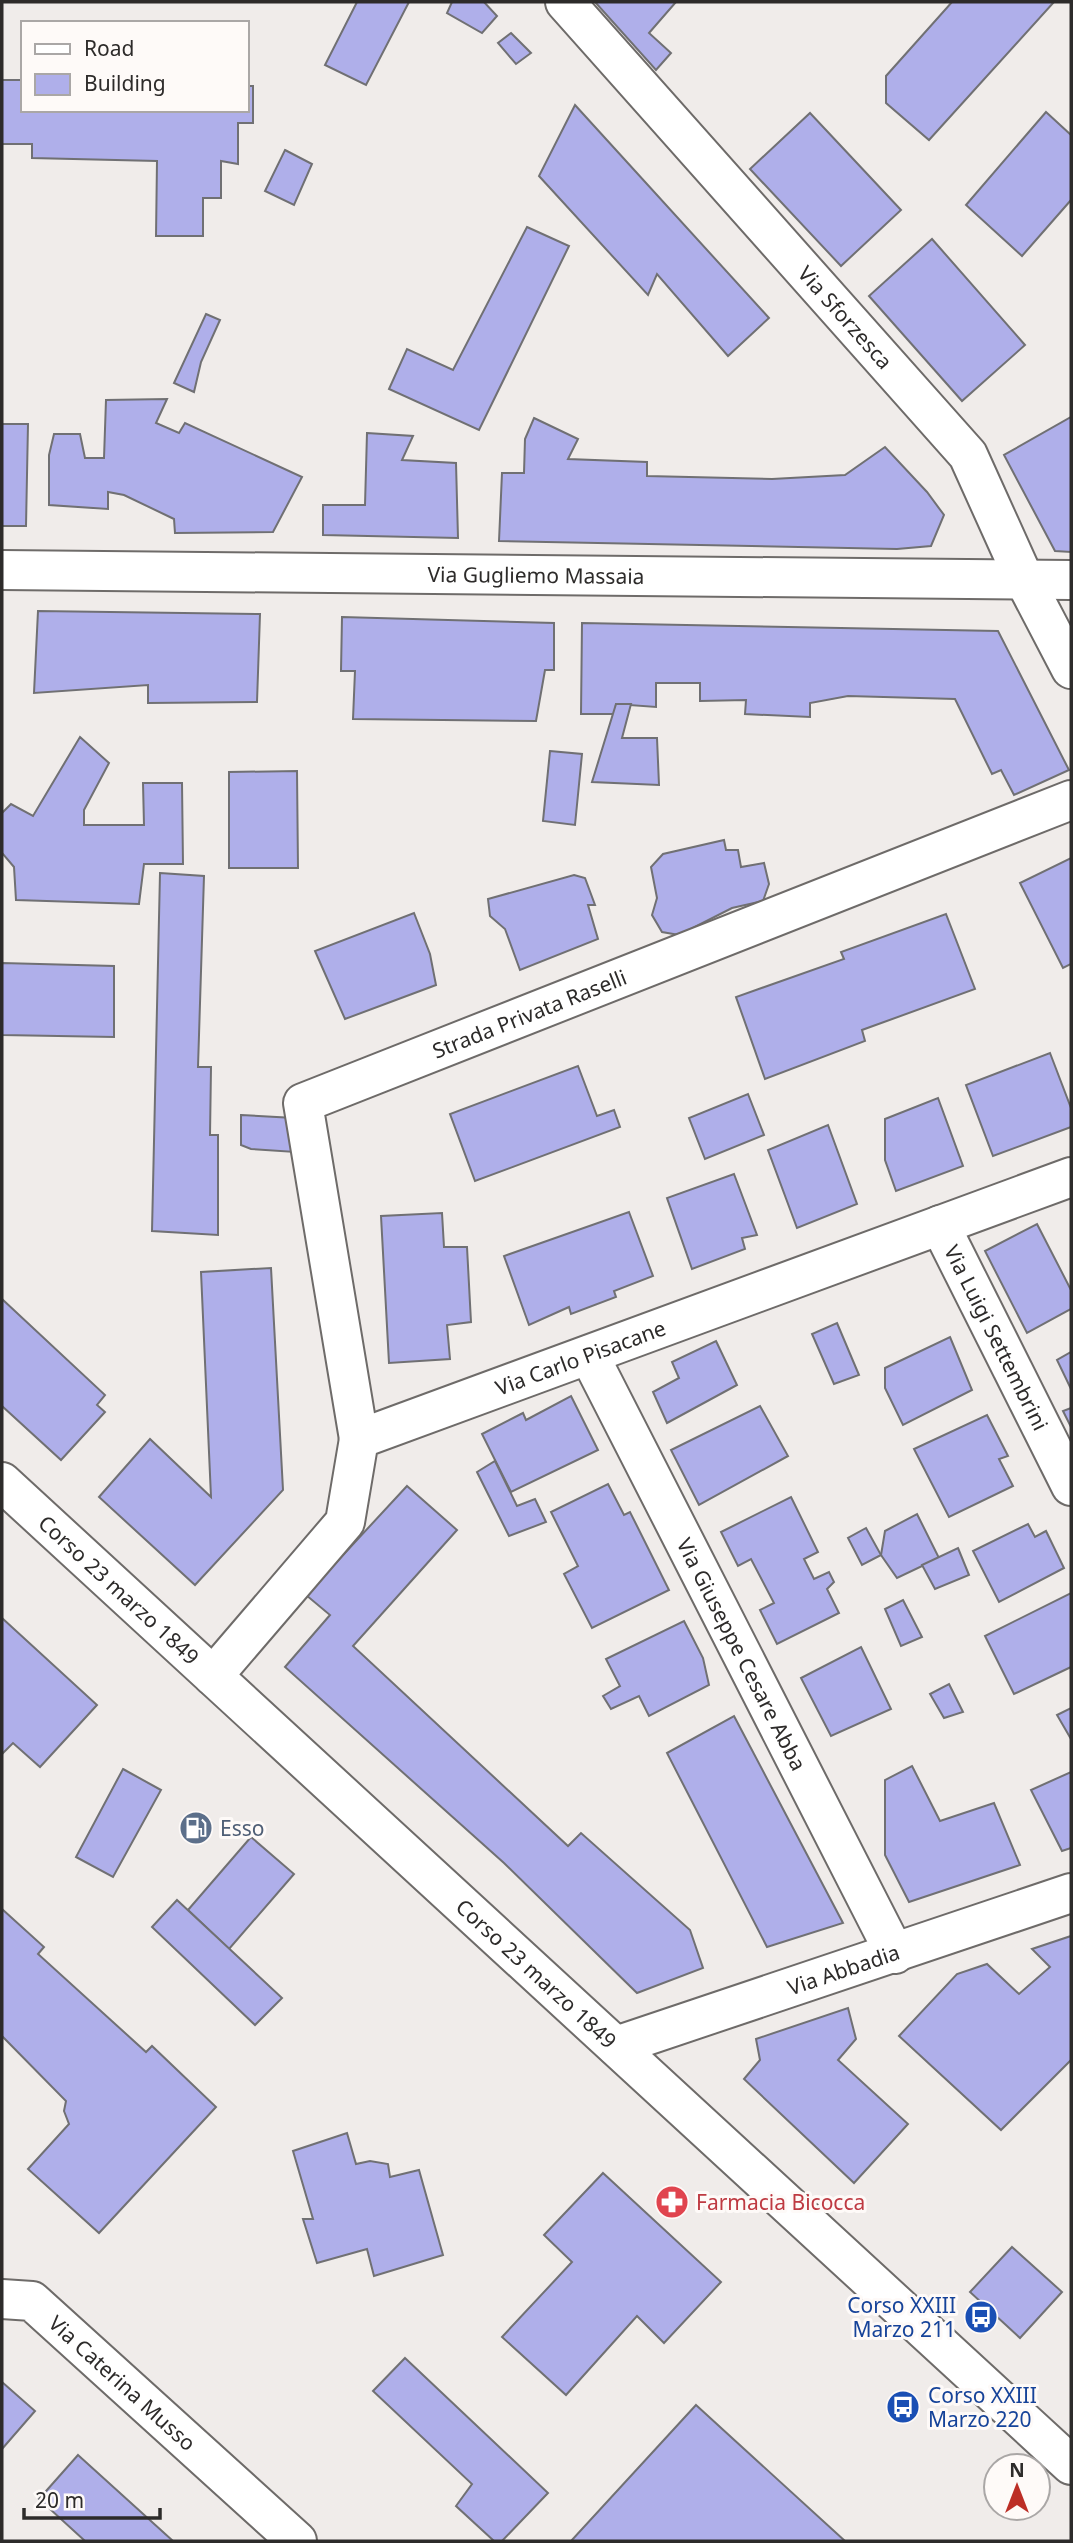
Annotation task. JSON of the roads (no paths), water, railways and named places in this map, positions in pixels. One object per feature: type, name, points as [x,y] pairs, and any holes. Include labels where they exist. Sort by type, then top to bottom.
[{"type":"street","name":"Via Sforzesca","points":[[565,2],[968,455],[1024,579],[1071,669]]},
{"type":"street","name":"Via Gugliemo Massaia","points":[[2,570],[1071,580]]},
{"type":"street","name":"Strada Privata Raselli","points":[[359,1439],[303,1104],[1071,800]]},
{"type":"street","name":"Via Carlo Pisacane","points":[[359,1439],[1071,1177]]},
{"type":"street","name":"Via Luigi Settembrini","points":[[940,1225],[1071,1486]]},
{"type":"street","name":"Via Giuseppe Cesare Abba","points":[[589,1355],[895,1954]]},
{"type":"street","points":[[213,1676],[345,1521],[359,1439]]},
{"type":"street","name":"Corso 23 marzo 1849","points":[[2,1482],[1071,2465]]},
{"type":"street","name":"Via Abbadia","points":[[616,2046],[1071,1893]]},
{"type":"street","name":"Via Caterina Musso","points":[[2,2299],[32,2301],[297,2541]]},
{"type":"place","name":"Esso","points":[[196,1828]]},
{"type":"place","name":"Farmacia Bicocca","points":[[672,2202]]},
{"type":"place","name":"Corso XXIII Marzo 211","points":[[981,2317]]},
{"type":"place","name":"Corso XXIII Marzo 220","points":[[903,2407]]}]
